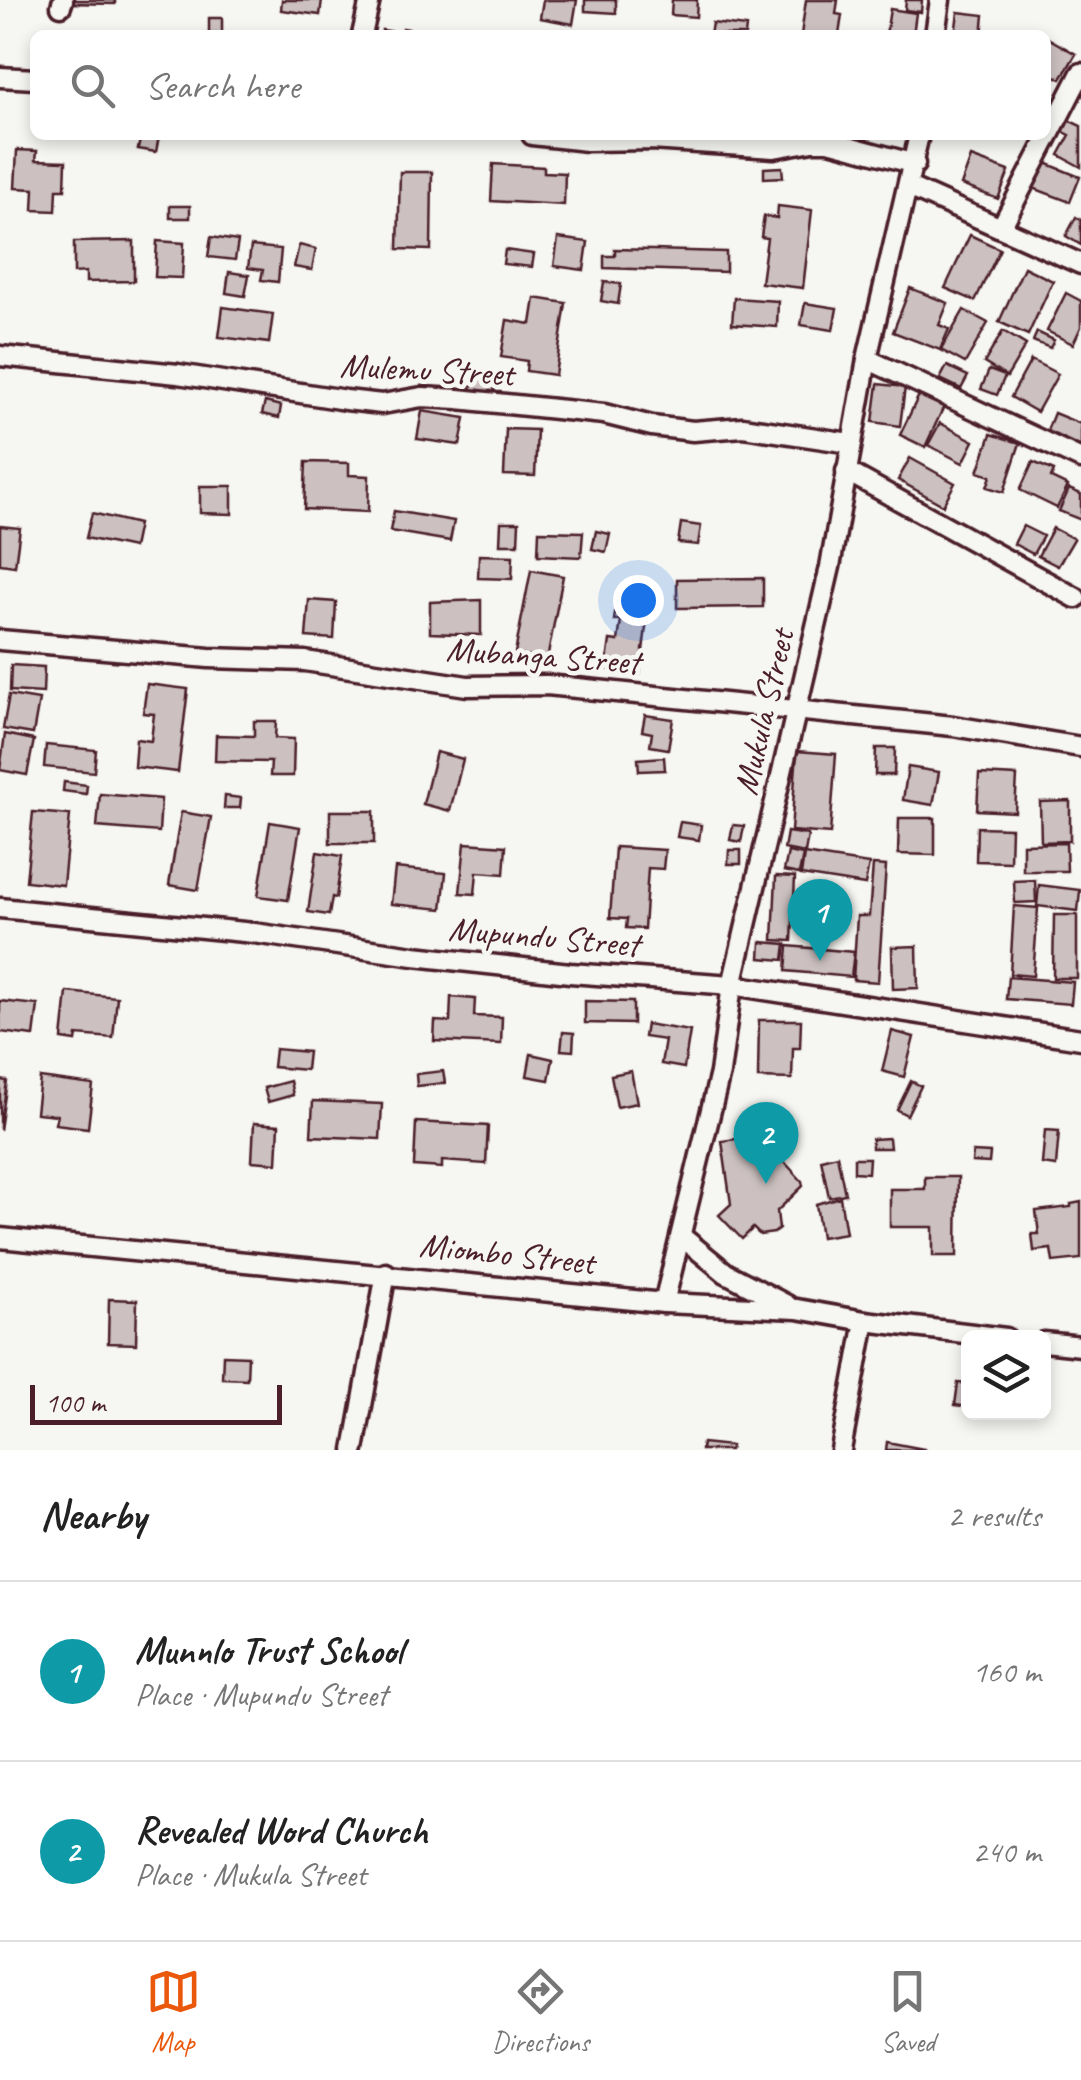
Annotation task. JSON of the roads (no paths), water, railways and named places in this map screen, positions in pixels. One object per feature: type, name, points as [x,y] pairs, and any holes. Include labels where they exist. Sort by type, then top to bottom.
[{"type":"street","points":[[363,30],[370,0]]},
{"type":"street","points":[[936,30],[940,0]]},
{"type":"street","points":[[1051,131],[1081,73]]},
{"type":"street","points":[[0,77],[30,79]]},
{"type":"street","points":[[578,140],[774,148],[829,142],[915,164]]},
{"type":"street","name":"Mukula Street","points":[[664,1303],[720,1073],[732,985],[830,567],[867,359],[918,140]]},
{"type":"street","points":[[1002,226],[1046,140]]},
{"type":"street","points":[[909,187],[1081,264]]},
{"type":"street","name":"Mulemu Street","points":[[0,356],[178,374],[382,404],[422,397],[458,399],[604,414],[666,428],[743,427],[850,443]]},
{"type":"street","points":[[867,359],[1081,459]]},
{"type":"street","points":[[846,472],[1076,598]]},
{"type":"street","name":"Mubanga Street","points":[[0,640],[209,658],[306,661],[467,686],[548,685],[953,726],[1081,748]]},
{"type":"street","name":"Mupundu Street","points":[[0,908],[254,933],[473,963],[732,985],[1081,1039]]},
{"type":"street","points":[[680,1236],[726,1273],[797,1309]]},
{"type":"street","name":"Miombo Street","points":[[0,1238],[664,1303],[797,1309],[961,1333]]},
{"type":"street","points":[[354,1450],[386,1273]]},
{"type":"street","points":[[841,1450],[865,1321]]},
{"type":"street","points":[[1051,1343],[1081,1346]]},
{"type":"place","name":"Munnlo Trust School","points":[[820,961]]},
{"type":"place","name":"Revealed Word Church","points":[[766,1184]]}]
